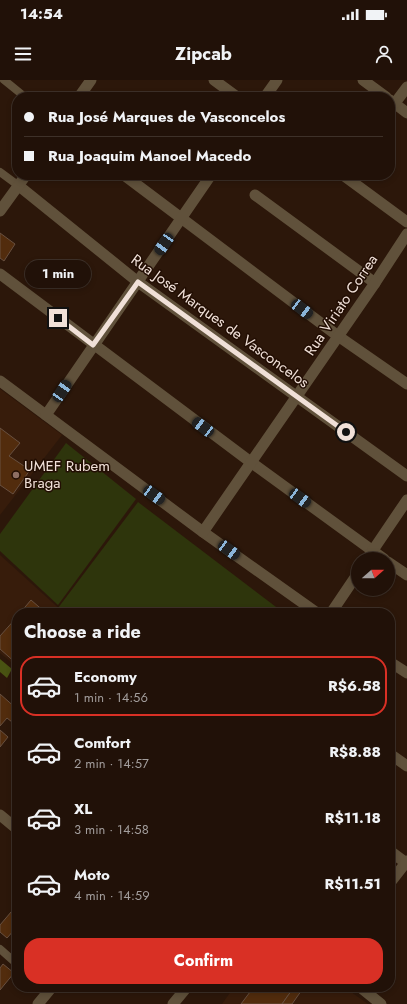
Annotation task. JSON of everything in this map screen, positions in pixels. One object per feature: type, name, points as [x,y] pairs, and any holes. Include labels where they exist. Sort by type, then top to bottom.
[{"type":"street","points":[[83,92],[91,80]]},
{"type":"street","points":[[214,80],[230,92]]},
{"type":"street","points":[[269,92],[277,80]]},
{"type":"street","points":[[363,80],[379,92]]},
{"type":"street","points":[[395,96],[407,87]]},
{"type":"street","points":[[395,104],[407,113]]},
{"type":"street","points":[[0,211],[23,180]]},
{"type":"street","points":[[131,180],[338,336],[407,384]]},
{"type":"street","points":[[46,415],[208,180]]},
{"type":"street","points":[[350,180],[407,222]]},
{"type":"street","name":"Rua José Marques de Vasconcelos","points":[[19,186],[138,282],[407,476]]},
{"type":"street","points":[[255,196],[375,283]]},
{"type":"street","name":"Rua Viriato Correa","points":[[203,532],[298,396],[407,234]]},
{"type":"street","points":[[0,274],[252,463],[366,552]]},
{"type":"street","points":[[0,381],[203,532],[310,608]]},
{"type":"street","points":[[372,552],[407,500]]},
{"type":"street","points":[[395,567],[407,575]]},
{"type":"street","points":[[335,608],[351,584]]},
{"type":"street","points":[[395,665],[407,673]]},
{"type":"street","points":[[395,758],[407,766]]},
{"type":"street","points":[[0,815],[12,825]]},
{"type":"street","points":[[395,854],[406,862],[395,876]]},
{"type":"street","points":[[38,1004],[46,992]]},
{"type":"street","points":[[173,1004],[183,992]]},
{"type":"street","points":[[366,992],[382,1004]]},
{"type":"lane","points":[[4,80],[19,92]]},
{"type":"lane","points":[[0,172],[19,186]]},
{"type":"lane","points":[[0,949],[12,960]]},
{"type":"shaded area","name":"UMEF Rubem Braga","points":[[0,389],[62,435],[0,515]]},
{"type":"shaded area","points":[[0,555],[58,608],[12,608],[12,663],[0,653]]},
{"type":"shaded area","points":[[230,992],[351,992],[368,1004],[222,1004]]},
{"type":"green space","points":[[66,443],[136,499],[58,605],[0,551],[0,534]]},
{"type":"green space","points":[[138,502],[277,608],[58,608]]},
{"type":"green space","points":[[0,659],[12,669],[7,678],[0,672]]},
{"type":"building","points":[[0,233],[15,244],[4,261],[0,258]]},
{"type":"building","points":[[0,428],[20,443],[9,456],[30,470],[13,494],[0,485]]},
{"type":"building","points":[[31,600],[40,608],[24,608]]},
{"type":"building","points":[[12,623],[12,660],[0,649],[0,636]]},
{"type":"building","points":[[0,694],[12,705],[12,722],[7,718],[0,726]]},
{"type":"building","points":[[0,730],[8,737],[0,747]]},
{"type":"building","points":[[12,911],[12,932],[7,938],[0,932],[0,925]]},
{"type":"building","points":[[3,964],[12,971],[12,975],[0,990],[0,968]]},
{"type":"building","points":[[250,992],[290,992],[282,1004],[241,1004]]},
{"type":"building","points":[[290,992],[300,992],[292,1004],[282,1004]]},
{"type":"place","name":"UMEF Rubem Braga","points":[[16,475]]},
{"type":"route","points":[[58,318],[93,345],[138,282],[346,432]]}]
